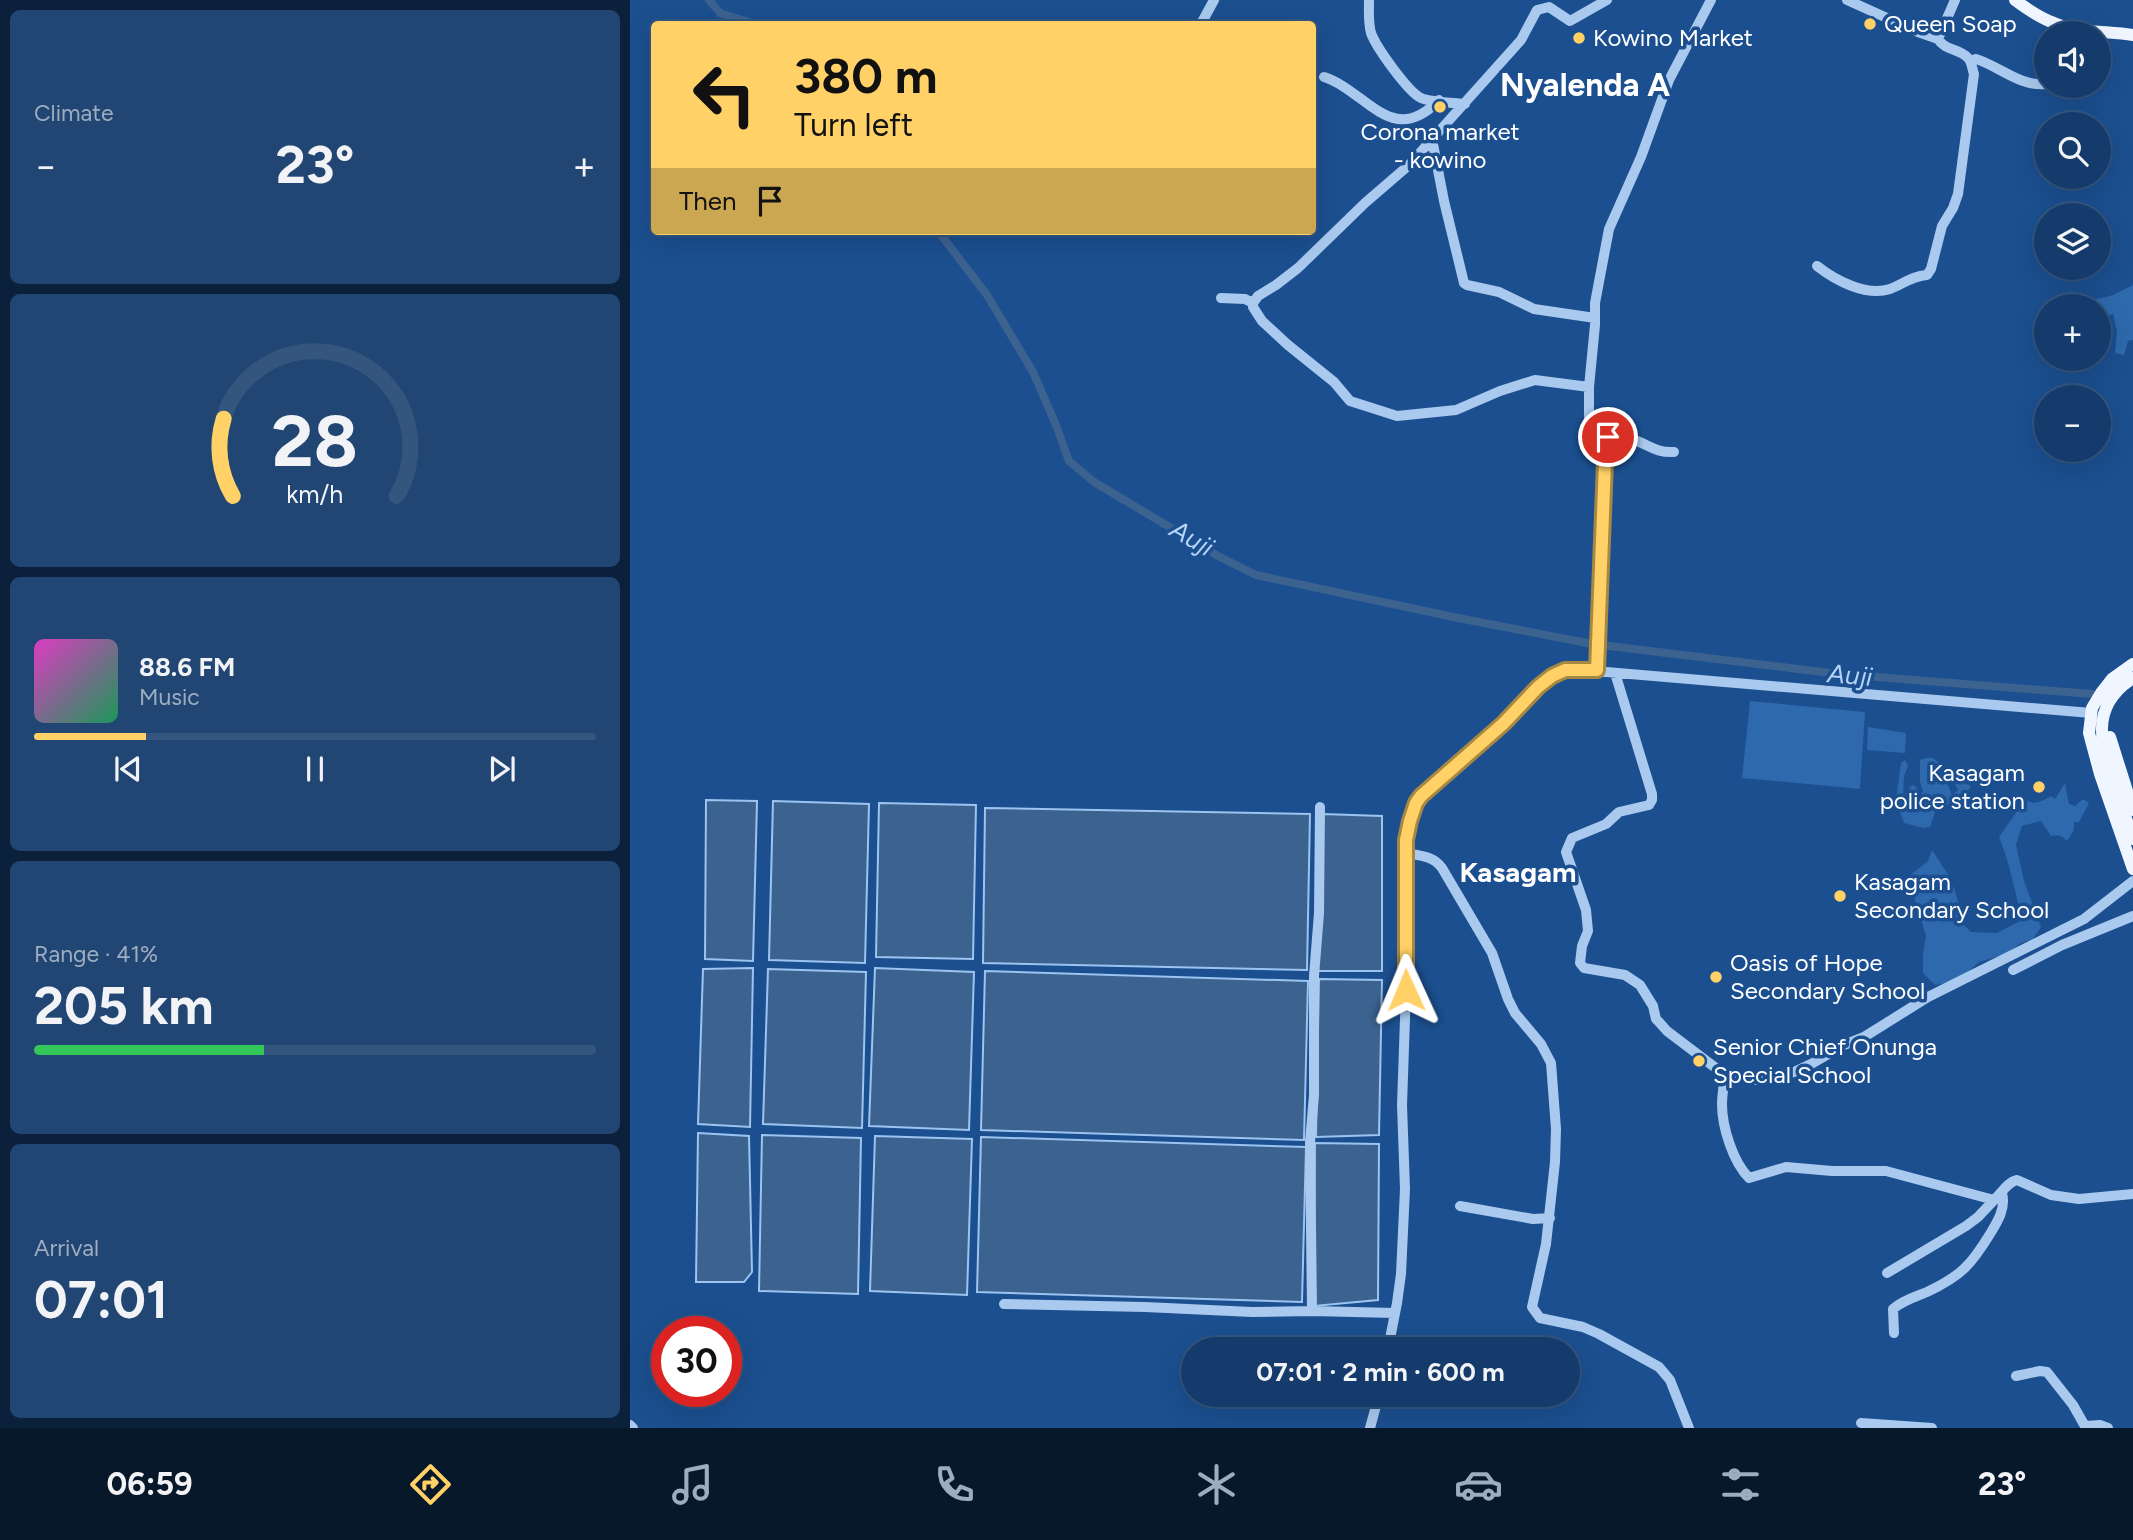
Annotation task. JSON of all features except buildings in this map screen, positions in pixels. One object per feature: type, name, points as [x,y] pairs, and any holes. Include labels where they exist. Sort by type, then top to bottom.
[{"type":"main road","points":[[2016,0],[2056,24],[2133,35]]},
{"type":"main road","points":[[2133,664],[2112,679],[2101,693],[2092,708],[2089,733],[2100,774],[2133,869]]},
{"type":"main road","points":[[2132,836],[2106,760],[2101,730],[2108,704],[2117,690],[2133,678]]},
{"type":"main road","points":[[2133,687],[2119,698],[2112,710],[2109,734],[2133,810]]},
{"type":"street","points":[[1203,21],[1214,0]]},
{"type":"street","points":[[1368,0],[1371,33],[1387,61],[1411,90],[1426,100],[1465,104]]},
{"type":"street","points":[[1588,387],[1535,380],[1500,391],[1456,410],[1397,416],[1358,404],[1345,397],[1334,382],[1262,321],[1255,312],[1253,303],[1258,296],[1298,268],[1365,203],[1392,182],[1521,40],[1533,6],[1549,7],[1570,21],[1607,0]]},
{"type":"street","points":[[1675,452],[1658,451],[1632,439],[1589,432],[1588,387],[1596,290],[1609,229],[1641,157],[1668,80],[1711,0]]},
{"type":"street","points":[[1817,266],[1847,284],[1878,290],[1890,289],[1912,277],[1927,275],[1942,226],[1958,194],[1974,75],[1971,61],[1961,53],[1945,47],[1938,39],[1847,0]]},
{"type":"street","points":[[1938,39],[1955,0]]},
{"type":"street","points":[[1971,61],[1976,59],[1988,63],[2008,76],[2034,84]]},
{"type":"street","points":[[1324,77],[1338,82],[1368,105],[1394,119],[1405,120],[1421,116],[1439,100]]},
{"type":"street","points":[[1432,139],[1464,283],[1499,292],[1534,309],[1595,318]]},
{"type":"street","points":[[1222,298],[1245,299],[1253,303]]},
{"type":"street","points":[[1597,670],[1606,436]]},
{"type":"street","points":[[1390,1337],[1401,1274],[1405,1189],[1402,1105],[1406,990],[1406,840],[1410,821],[1421,796],[1504,723],[1538,687],[1565,670],[1597,670],[2091,713]]},
{"type":"street","points":[[1615,673],[1653,793],[1649,804],[1619,812],[1606,824],[1573,838],[1566,852],[1586,910],[1588,931],[1582,946],[1580,963],[1584,968],[1625,975],[1640,985],[1653,1006],[1656,1019],[1667,1031],[1725,1076],[1769,1080],[1794,1072],[1864,1037],[1928,997],[2084,919],[2133,881]]},
{"type":"street","points":[[1312,1311],[1310,1142],[1314,1095],[1314,976],[1319,913],[1320,807]]},
{"type":"street","points":[[1407,853],[1431,858],[1442,868],[1492,953],[1507,999],[1541,1044],[1551,1063],[1556,1129],[1550,1219],[1532,1307],[1540,1318],[1583,1327],[1659,1367],[1670,1380],[1689,1428]]},
{"type":"street","points":[[2013,970],[2062,945],[2133,916]]},
{"type":"street","points":[[1725,1076],[1722,1105],[1728,1142],[1742,1171],[1749,1178],[1786,1167],[1832,1171],[1886,1171],[1998,1197],[2004,1202],[1996,1225],[1973,1261],[1952,1279],[1893,1309],[1894,1333]]},
{"type":"street","points":[[1887,1273],[1966,1226],[1998,1197],[2008,1183],[2017,1180],[2051,1195],[2079,1199],[2133,1195]]},
{"type":"street","points":[[1460,1206],[1532,1219],[1550,1219]]},
{"type":"street","points":[[1004,1304],[1252,1312],[1395,1313]]},
{"type":"street","points":[[2016,1376],[2047,1372],[2061,1388],[2086,1427],[2100,1425],[2108,1428]]},
{"type":"street","points":[[1370,1428],[1376,1407]]},
{"type":"street","points":[[1861,1423],[1932,1428]]},
{"type":"shaded area","points":[[2133,285],[2133,340],[2128,341],[2124,355],[2115,353],[2117,331],[2113,314],[2111,315],[2113,295]]},
{"type":"shaded area","points":[[1750,701],[1865,712],[1860,789],[1742,778]]},
{"type":"shaded area","points":[[1868,727],[1906,733],[1905,753],[1867,750]]},
{"type":"shaded area","points":[[1933,758],[1943,766],[1952,795],[1958,790],[1955,784],[1958,780],[1971,786],[1967,792],[1969,796],[1962,802],[1937,807],[1930,827],[1924,828],[1904,823],[1895,807],[1901,763],[1905,760],[1908,766],[1904,776],[1903,796],[1912,785],[1920,795],[1923,791],[1920,782],[1920,760]]},
{"type":"shaded area","points":[[2065,783],[2069,804],[2075,806],[2083,799],[2089,803],[2079,822],[2074,822],[2074,830],[2067,841],[2060,836],[2051,836],[2041,821],[2022,826],[2016,845],[2024,881],[2041,927],[2033,939],[2021,943],[2006,954],[1979,962],[1967,973],[1948,983],[1935,985],[1923,973],[1926,936],[1908,877],[1928,861],[1932,850],[1951,879],[1959,904],[1957,914],[1971,932],[1997,933],[2022,920],[1999,837],[2018,810],[2020,795],[2031,802],[2051,796],[2055,799]]},
{"type":"shaded area","points":[[706,800],[757,801],[753,961],[705,959]]},
{"type":"shaded area","points":[[773,801],[869,804],[865,963],[769,960]]},
{"type":"shaded area","points":[[879,803],[976,805],[973,959],[876,957]]},
{"type":"shaded area","points":[[985,808],[1310,814],[1307,970],[983,963]]},
{"type":"shaded area","points":[[1322,814],[1382,816],[1382,971],[1317,971]]},
{"type":"shaded area","points":[[753,968],[750,1127],[698,1124],[703,969]]},
{"type":"shaded area","points":[[875,968],[974,972],[969,1130],[869,1126]]},
{"type":"shaded area","points":[[768,969],[866,972],[862,1128],[763,1124]]},
{"type":"shaded area","points":[[985,971],[1308,981],[1304,1140],[981,1130]]},
{"type":"shaded area","points":[[1319,979],[1382,980],[1379,1135],[1316,1137]]},
{"type":"shaded area","points":[[698,1133],[749,1136],[752,1272],[744,1282],[696,1282]]},
{"type":"shaded area","points":[[762,1135],[861,1138],[858,1294],[759,1291]]},
{"type":"shaded area","points":[[875,1136],[972,1139],[967,1295],[870,1291]]},
{"type":"shaded area","points":[[981,1137],[1306,1147],[1302,1302],[977,1292]]},
{"type":"shaded area","points":[[1315,1143],[1379,1144],[1378,1300],[1314,1306]]},
{"type":"waterway","name":"Auji","points":[[709,0],[720,13],[745,21]]},
{"type":"waterway","name":"Auji","points":[[941,235],[987,295],[1033,372],[1069,461],[1094,482],[1218,556],[1256,575],[1587,643]]},
{"type":"waterway","name":"Auji","points":[[1609,646],[1839,674],[2092,694]]},
{"type":"place","name":"Queen Soap","points":[[1870,24]]},
{"type":"place","name":"Kowino Market","points":[[1579,38]]},
{"type":"place","name":"Corona market - kowino","points":[[1440,107]]},
{"type":"place","name":"Kasagam police station","points":[[2039,787]]},
{"type":"place","name":"Kasagam Secondary School","points":[[1840,896]]},
{"type":"place","name":"Oasis of Hope Secondary School","points":[[1716,977]]},
{"type":"place","name":"Senior Chief Onunga Special School","points":[[1699,1061]]},
{"type":"district","name":"Nyalenda A","points":[[1585,85]]},
{"type":"district","name":"Kasagam","points":[[1518,872]]},
{"type":"route","points":[[1406,990],[1406,840],[1416,803],[1552,676],[1571,669],[1597,670],[1606,436],[1608,437]]}]
